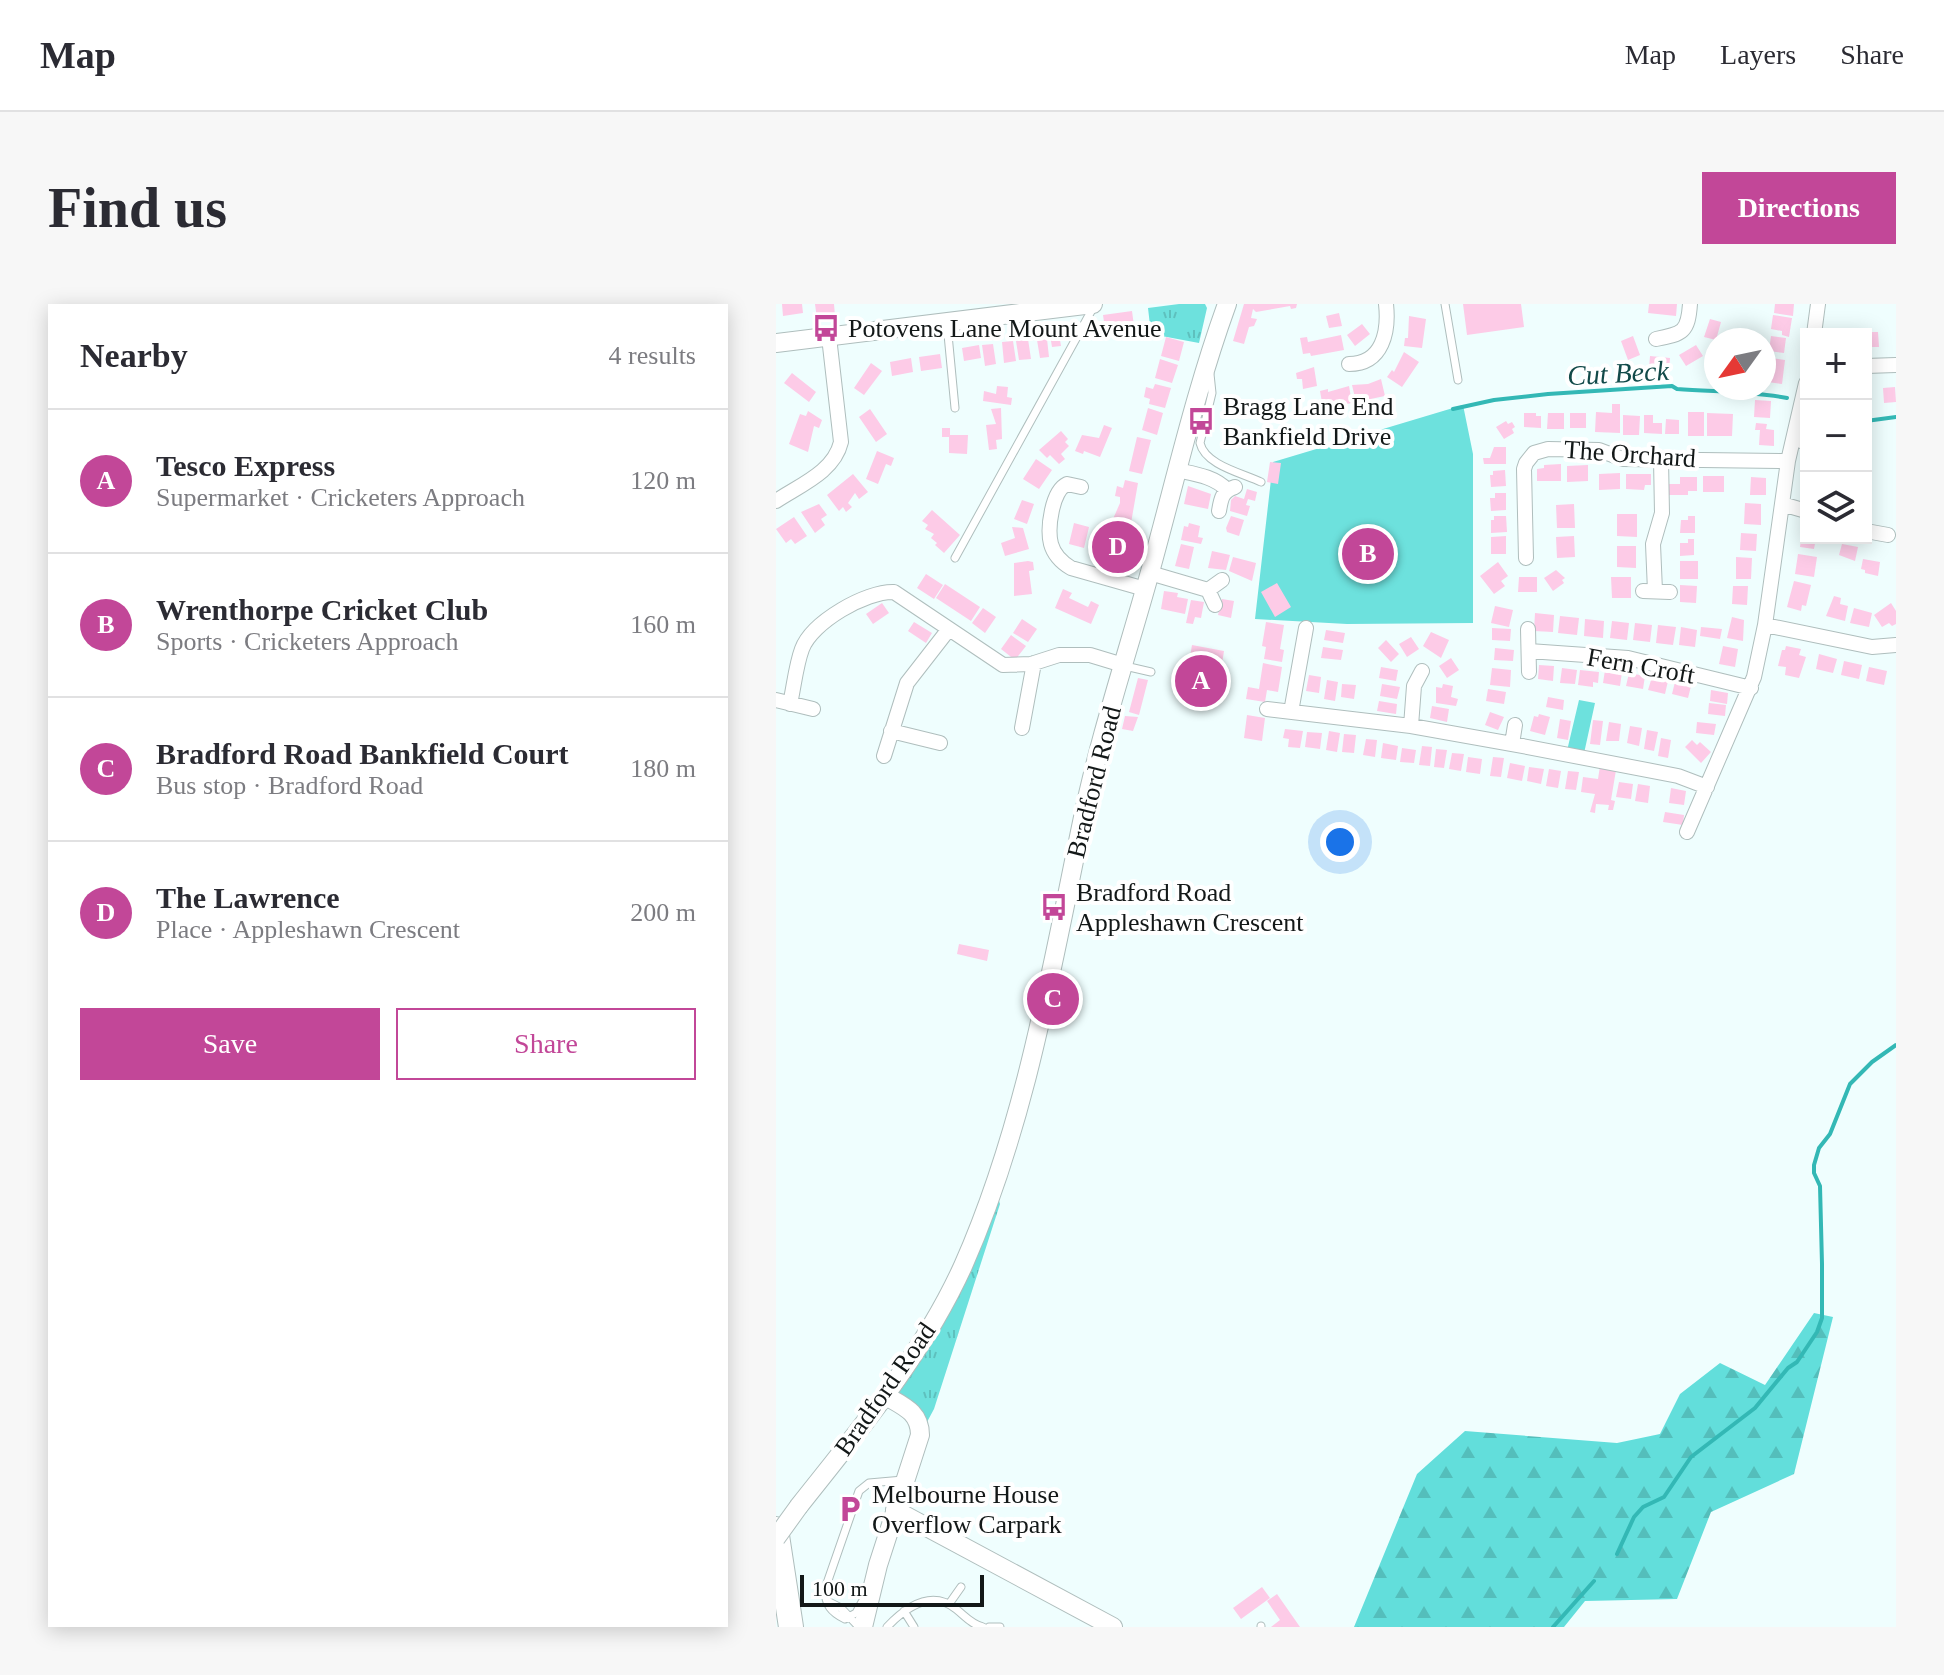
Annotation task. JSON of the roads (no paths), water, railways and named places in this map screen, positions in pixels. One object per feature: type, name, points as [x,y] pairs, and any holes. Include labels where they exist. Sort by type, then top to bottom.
[{"type":"highway","points":[[776,1529],[791,1627]]},
{"type":"street","points":[[776,343],[1094,304]]},
{"type":"street","name":"Bradford Road","points":[[776,1538],[886,1396],[928,1332],[963,1266],[994,1184],[1023,1097],[1082,820],[1123,665],[1176,470],[1227,304]]},
{"type":"street","points":[[1348,365],[1365,362],[1381,347],[1388,329],[1386,304]]},
{"type":"street","points":[[1656,339],[1683,331],[1690,304]]},
{"type":"street","points":[[1815,328],[1818,304]]},
{"type":"street","points":[[776,501],[827,468],[838,456],[841,442],[829,337]]},
{"type":"street","points":[[1872,366],[1896,365]]},
{"type":"street","points":[[1687,832],[1751,688],[1765,625],[1788,461],[1802,400]]},
{"type":"street","name":"The Orchard","points":[[1526,558],[1524,469],[1540,449],[1592,449],[1623,459],[1788,461]]},
{"type":"street","points":[[1656,592],[1653,544],[1662,513],[1661,459]]},
{"type":"street","points":[[1176,470],[1204,476],[1231,489],[1222,496],[1219,511]]},
{"type":"street","points":[[1081,487],[1067,484],[1057,493],[1049,533],[1055,554],[1061,562],[1071,568],[1208,590],[1222,580]]},
{"type":"street","points":[[1782,504],[1800,509]]},
{"type":"street","points":[[1872,532],[1888,535]]},
{"type":"street","points":[[1208,590],[1215,605]]},
{"type":"street","points":[[813,709],[783,702],[802,648],[827,621],[860,600],[881,592],[894,592],[1003,665],[1034,663],[1059,655],[1090,655],[1123,665]]},
{"type":"street","points":[[1765,625],[1872,647],[1896,645]]},
{"type":"street","points":[[1291,712],[1306,628]]},
{"type":"street","points":[[884,756],[907,683],[949,629]]},
{"type":"street","points":[[1528,629],[1529,672]]},
{"type":"street","name":"Fern Croft","points":[[1529,651],[1628,658],[1751,688]]},
{"type":"street","points":[[1022,728],[1034,663]]},
{"type":"street","points":[[1411,726],[1410,685],[1422,671]]},
{"type":"street","points":[[1267,709],[1411,726],[1678,776],[1707,787]]},
{"type":"street","points":[[1512,744],[1515,725]]},
{"type":"street","points":[[891,731],[940,743]]},
{"type":"street","points":[[857,1624],[920,1435],[920,1423],[916,1416],[886,1396]]},
{"type":"street","points":[[895,1510],[1108,1626]]},
{"type":"lane","points":[[955,558],[1016,443],[1053,385],[1094,304]]},
{"type":"lane","points":[[1445,304],[1458,380]]},
{"type":"lane","points":[[947,322],[955,408]]},
{"type":"lane","points":[[1209,356],[1212,393],[1201,434],[1202,451],[1211,459],[1261,482]]},
{"type":"lane","points":[[1793,441],[1800,444]]},
{"type":"lane","points":[[1123,665],[1151,672]]},
{"type":"lane","points":[[857,1624],[841,1608],[827,1601],[825,1589],[859,1491],[869,1483],[905,1479]]},
{"type":"lane","points":[[949,1604],[961,1587]]},
{"type":"lane","points":[[887,1627],[904,1611],[928,1600],[949,1604],[977,1626]]},
{"type":"lane","points":[[904,1611],[914,1627]]},
{"type":"lane","points":[[989,1627],[1000,1627]]},
{"type":"waterway","name":"Cut Beck","points":[[1453,409],[1494,400],[1548,394],[1672,386],[1677,389],[1787,398]]},
{"type":"waterway","name":"Cut Beck","points":[[1872,420],[1896,417]]},
{"type":"waterway","points":[[1617,1554],[1634,1517],[1643,1507],[1664,1497],[1691,1457],[1755,1408],[1788,1368],[1797,1362],[1817,1332],[1822,1318],[1822,1264],[1820,1186],[1814,1165],[1850,1084],[1872,1062],[1896,1045]]},
{"type":"waterway","points":[[1553,1627],[1594,1581]]},
{"type":"place","name":"Potovens Lane Mount Avenue","points":[[826,328]]},
{"type":"place","name":"Bragg Lane End Bankfield Drive","points":[[1201,421]]},
{"type":"place","name":"The Lawrence","points":[[1118,547]]},
{"type":"place","name":"Wrenthorpe Cricket Club","points":[[1368,554]]},
{"type":"place","name":"Tesco Express","points":[[1201,681]]},
{"type":"place","name":"Bradford Road Appleshawn Crescent","points":[[1054,907]]},
{"type":"place","name":"Bradford Road Bankfield Court","points":[[1053,999]]},
{"type":"place","name":"Melbourne House Overflow Carpark","points":[[850,1509]]}]
